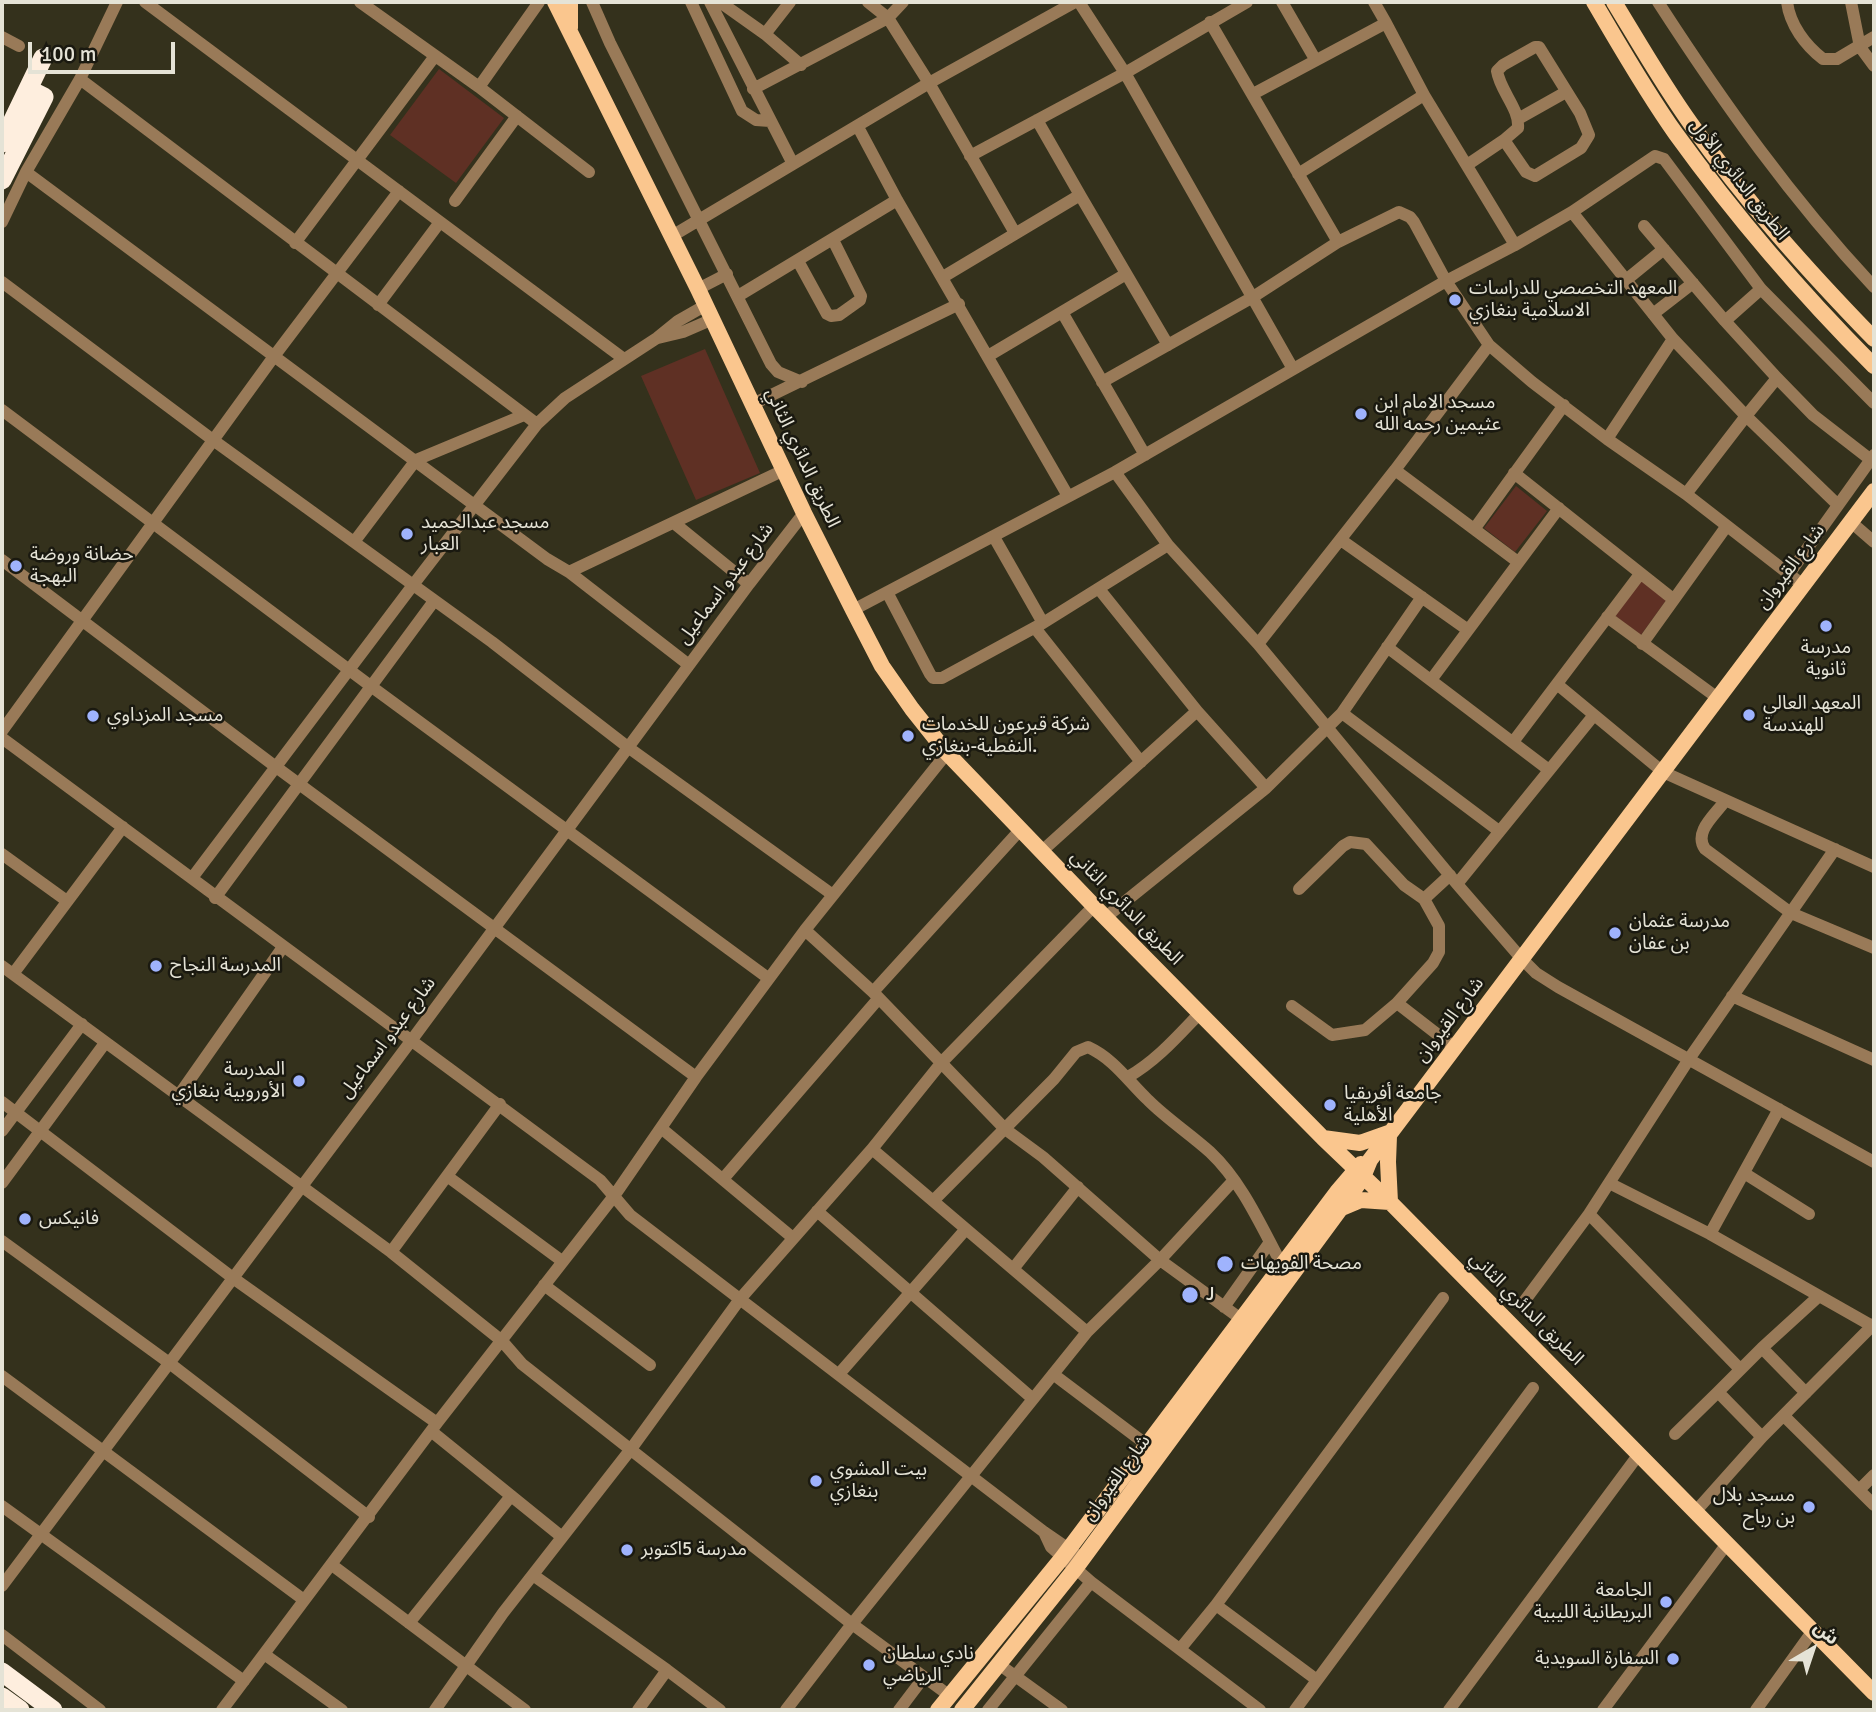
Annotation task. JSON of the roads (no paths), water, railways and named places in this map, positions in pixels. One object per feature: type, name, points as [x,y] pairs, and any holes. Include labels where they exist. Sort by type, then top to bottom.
[{"type":"highway","points":[[2,180],[36,93],[43,58]]},
{"type":"highway","points":[[2,143],[36,93]]},
{"type":"highway","points":[[2,1672],[53,1710]]},
{"type":"highway","points":[[2,1697],[20,1710]]},
{"type":"main road","name":"الطريق الدائري الثاني","points":[[555,2],[698,289],[804,513],[882,666],[947,753],[1199,1014],[1390,1202],[1874,1693]]},
{"type":"main road","points":[[570,2],[570,34]]},
{"type":"main road","name":"الطريق الدائري الأول","points":[[1594,2],[1646,90],[1719,192],[1783,270],[1874,366]]},
{"type":"main road","name":"الطريق الدائري الأول","points":[[1614,2],[1683,113],[1731,179],[1809,273],[1874,339]]},
{"type":"main road","name":"شارع القيروان","points":[[962,1710],[1079,1564],[1359,1173],[1874,491]]},
{"type":"main road","points":[[1322,1138],[1360,1143],[1391,1134],[1388,1162],[1390,1202],[1339,1200]]},
{"type":"main road","points":[[938,1710],[1066,1553],[1282,1265],[1339,1200],[1336,1151]]},
{"type":"street","points":[[2,222],[26,172],[80,79],[117,2]]},
{"type":"street","points":[[145,2],[624,359]]},
{"type":"street","points":[[360,2],[479,87],[589,172]]},
{"type":"street","points":[[479,87],[539,2]]},
{"type":"street","points":[[592,2],[771,365],[778,372],[802,382]]},
{"type":"street","points":[[691,2],[742,111],[756,120],[770,121]]},
{"type":"street","points":[[710,2],[793,164]]},
{"type":"street","points":[[720,2],[765,34],[801,65]]},
{"type":"street","points":[[765,34],[790,2]]},
{"type":"street","points":[[868,2],[888,18],[929,83],[1014,233]]},
{"type":"street","points":[[753,89],[888,18],[903,2]]},
{"type":"street","points":[[672,236],[929,83],[1077,2],[1125,73],[1293,369]]},
{"type":"street","points":[[970,156],[1125,73],[1247,2]]},
{"type":"street","points":[[1282,2],[1315,60]]},
{"type":"street","points":[[1374,2],[1424,95],[1515,245]]},
{"type":"street","points":[[1658,2],[1767,161],[1807,212],[1874,287]]},
{"type":"street","points":[[1787,2],[1792,21],[1813,51],[1823,59],[1837,59],[1874,37]]},
{"type":"street","points":[[1850,2],[1860,47],[1874,66]]},
{"type":"street","points":[[1210,22],[1338,242]]},
{"type":"street","points":[[1253,94],[1386,23]]},
{"type":"street","points":[[2,37],[19,46]]},
{"type":"street","points":[[1466,165],[1504,141],[1518,128],[1518,119],[1498,79],[1497,71],[1503,65],[1539,47],[1580,113],[1588,131],[1587,141],[1581,148],[1535,176],[1526,172],[1504,141]]},
{"type":"street","points":[[295,243],[435,56]]},
{"type":"street","points":[[80,79],[537,425]]},
{"type":"street","points":[[1518,119],[1566,92]]},
{"type":"street","points":[[1298,174],[1424,95]]},
{"type":"street","points":[[455,201],[517,116]]},
{"type":"street","points":[[1037,120],[1168,345]]},
{"type":"street","points":[[858,127],[897,200],[1068,496]]},
{"type":"street","points":[[853,610],[1115,472],[1446,281],[1515,245],[1572,212],[1651,157],[1664,159],[1761,289],[1874,403]]},
{"type":"street","points":[[26,172],[547,559],[569,572],[689,665]]},
{"type":"street","points":[[2,731],[275,355],[399,191]]},
{"type":"street","points":[[943,277],[1080,195]]},
{"type":"street","points":[[738,296],[897,200]]},
{"type":"street","points":[[1102,382],[1253,297],[1338,242],[1399,212],[1404,213],[1414,222],[1446,281],[1489,345],[1532,382],[1803,585]]},
{"type":"street","points":[[1572,212],[1673,339],[1745,416],[1838,505]]},
{"type":"street","points":[[378,305],[440,222]]},
{"type":"street","points":[[1644,226],[1725,321],[1813,415],[1873,457],[1789,574]]},
{"type":"street","points":[[798,261],[828,314],[839,315],[860,300],[861,296],[833,240]]},
{"type":"street","points":[[1626,280],[1664,249]]},
{"type":"street","points":[[698,289],[727,274]]},
{"type":"street","points":[[988,356],[1126,274]]},
{"type":"street","points":[[2,282],[213,440],[500,648],[629,748],[833,895]]},
{"type":"street","points":[[1653,314],[1693,284]]},
{"type":"street","points":[[1725,321],[1761,289]]},
{"type":"street","points":[[753,404],[958,304]]},
{"type":"street","points":[[192,878],[413,584],[537,425],[565,398],[657,338],[678,321],[709,312]]},
{"type":"street","points":[[1062,312],[1145,454]]},
{"type":"street","points":[[1607,439],[1673,339]]},
{"type":"street","points":[[1258,644],[1489,345]]},
{"type":"street","points":[[1686,495],[1777,378]]},
{"type":"street","points":[[1475,528],[1564,405]]},
{"type":"street","points":[[2,410],[372,687],[768,978]]},
{"type":"street","points":[[354,542],[416,460],[524,415]]},
{"type":"street","points":[[569,572],[784,470]]},
{"type":"street","points":[[1395,470],[1518,562]]},
{"type":"street","points":[[1115,472],[1168,545],[1258,644],[1453,879],[1536,973],[1874,1162]]},
{"type":"street","points":[[1514,473],[1673,599]]},
{"type":"street","points":[[1431,680],[1559,508]]},
{"type":"street","name":"شارع عبدو اسماعيل","points":[[2,1586],[804,513]]},
{"type":"street","points":[[674,523],[749,584]]},
{"type":"street","points":[[1851,523],[1874,542]]},
{"type":"street","points":[[1642,644],[1726,527]]},
{"type":"street","points":[[993,537],[1039,626],[1141,762]]},
{"type":"street","points":[[1341,540],[1468,630]]},
{"type":"street","points":[[887,592],[930,674],[943,678],[1039,626],[1168,545]]},
{"type":"street","points":[[2,560],[299,785],[696,1077]]},
{"type":"street","points":[[1513,742],[1640,574]]},
{"type":"street","points":[[1099,589],[1196,711],[1266,788]]},
{"type":"street","points":[[435,1710],[740,1299],[872,1149],[942,1062],[1100,911],[1266,788],[1329,727],[1342,713],[1422,597]]},
{"type":"street","points":[[215,898],[434,601]]},
{"type":"street","points":[[1607,617],[1719,699]]},
{"type":"street","points":[[1387,647],[1549,770]]},
{"type":"street","points":[[1558,685],[1663,772],[1874,867]]},
{"type":"street","points":[[1042,851],[1196,711]]},
{"type":"street","points":[[1342,713],[1499,831]]},
{"type":"street","points":[[1424,899],[1453,879],[1499,831],[1594,715]]},
{"type":"street","points":[[2,738],[600,1180],[630,1215],[1044,1532],[1079,1564],[1091,1583],[1260,1710]]},
{"type":"street","points":[[222,1710],[434,1427],[614,1196],[768,978],[947,753]]},
{"type":"street","points":[[1726,801],[1701,833],[1701,844],[1705,849],[1791,912],[1874,948]]},
{"type":"street","points":[[13,974],[123,827]]},
{"type":"street","points":[[723,1179],[876,995],[1021,829]]},
{"type":"street","points":[[1292,1006],[1332,1035],[1365,1030],[1397,1003],[1433,963],[1439,952],[1438,926],[1424,899],[1404,885],[1366,844],[1359,842],[1343,846],[1299,889]]},
{"type":"street","points":[[1523,1303],[1589,1213],[1689,1059],[1835,849]]},
{"type":"street","points":[[2,854],[67,901]]},
{"type":"street","points":[[805,930],[876,995],[1005,1129],[1043,1157],[1160,1260],[1241,1319]]},
{"type":"street","points":[[178,1095],[283,947]]},
{"type":"street","points":[[2,966],[391,1252],[502,1341],[522,1364],[852,1624],[950,1696]]},
{"type":"street","points":[[1732,996],[1874,1060]]},
{"type":"street","points":[[1397,1003],[1455,1048]]},
{"type":"street","points":[[1128,1077],[1167,1047],[1199,1014]]},
{"type":"street","points":[[2,1131],[82,1024]]},
{"type":"street","points":[[2,1183],[105,1043]]},
{"type":"street","points":[[933,1201],[1054,1079],[1076,1052],[1088,1047],[1101,1053],[1128,1077],[1148,1100],[1210,1152],[1234,1180],[1282,1265]]},
{"type":"street","points":[[2,1102],[233,1279],[434,1427],[511,1496],[562,1537]]},
{"type":"street","points":[[391,1252],[499,1104]]},
{"type":"street","points":[[1710,1234],[1779,1109]]},
{"type":"street","points":[[661,1128],[793,1238]]},
{"type":"street","points":[[872,1149],[1087,1332]]},
{"type":"street","points":[[1744,1173],[1809,1214]]},
{"type":"street","points":[[447,1176],[562,1261]]},
{"type":"street","points":[[786,1710],[1087,1332],[1160,1260],[1234,1180]]},
{"type":"street","points":[[1609,1182],[1710,1234],[1874,1326],[1762,1437],[1695,1512]]},
{"type":"street","points":[[1013,1269],[1078,1187]]},
{"type":"street","points":[[817,1211],[1033,1399]]},
{"type":"street","points":[[1589,1213],[1740,1369]]},
{"type":"street","points":[[839,1374],[966,1229]]},
{"type":"street","points":[[2,1241],[168,1362],[369,1517]]},
{"type":"street","points":[[1224,1307],[1270,1242]]},
{"type":"street","points":[[544,1285],[650,1365]]},
{"type":"street","points":[[1675,1434],[1819,1296]]},
{"type":"street","points":[[1181,1649],[1443,1298]]},
{"type":"street","points":[[1762,1348],[1807,1393]]},
{"type":"street","points":[[1054,1374],[1147,1445]]},
{"type":"street","points":[[2,1376],[304,1600]]},
{"type":"street","points":[[1296,1710],[1533,1388]]},
{"type":"street","points":[[1718,1391],[1762,1437]]},
{"type":"street","points":[[1784,1416],[1874,1505]]},
{"type":"street","points":[[1449,1710],[1639,1454]]},
{"type":"street","points":[[1859,1490],[1874,1475]]},
{"type":"street","points":[[409,1623],[511,1496]]},
{"type":"street","points":[[2,1506],[244,1681]]},
{"type":"street","points":[[1603,1710],[1726,1545]]},
{"type":"street","points":[[332,1565],[525,1710]]},
{"type":"street","points":[[533,1575],[720,1710]]},
{"type":"street","points":[[988,1710],[1091,1583]]},
{"type":"street","points":[[1216,1605],[1317,1680]]},
{"type":"street","points":[[1756,1710],[1812,1632]]},
{"type":"street","points":[[2,1635],[100,1710]]},
{"type":"street","points":[[264,1654],[333,1708]]},
{"type":"street","points":[[1000,1665],[1062,1710]]},
{"type":"street","points":[[638,1710],[667,1670]]},
{"type":"street","points":[[899,1710],[924,1677]]},
{"type":"place","name":"المعهد التخصصي للدراسات الاسلامية بنغازي","points":[[1455,300]]},
{"type":"place","name":"مسجد الامام ابن عثيمين رحمه الله","points":[[1361,414]]},
{"type":"place","name":"مسجد عبدالحميد العبار","points":[[407,534]]},
{"type":"place","name":"حضانة وروضة البهجة","points":[[16,566]]},
{"type":"place","name":"مدرسة ثانوية","points":[[1826,626]]},
{"type":"place","name":"المعهد العالي للهندسة","points":[[1749,715]]},
{"type":"place","name":"مسجد المزداوي","points":[[93,716]]},
{"type":"place","name":"شركة قبرعون للخدمات النفطية-بنغازي.","points":[[908,736]]},
{"type":"place","name":"مدرسة عثمان بن عفان","points":[[1615,933]]},
{"type":"place","name":"المدرسة النجاح","points":[[156,966]]},
{"type":"place","name":"المدرسة الأوروبية بنغازي","points":[[299,1081]]},
{"type":"place","name":"جامعة أفريقيا الأهلية","points":[[1330,1105]]},
{"type":"place","name":"فانيكس","points":[[25,1219]]},
{"type":"place","name":"مصحة الفويهات","points":[[1225,1264]]},
{"type":"place","name":"J","points":[[1190,1295]]},
{"type":"place","name":"بيت المشوي بنغازي","points":[[816,1481]]},
{"type":"place","name":"مسجد بلال بن رباح","points":[[1809,1507]]},
{"type":"place","name":"مدرسة 5اكتوبر","points":[[627,1550]]},
{"type":"place","name":"الجامعة البريطانية الليبية","points":[[1666,1602]]},
{"type":"place","name":"السفارة السويدية","points":[[1673,1659]]},
{"type":"place","name":"نادي سلطان الرياضي","points":[[869,1665]]}]
